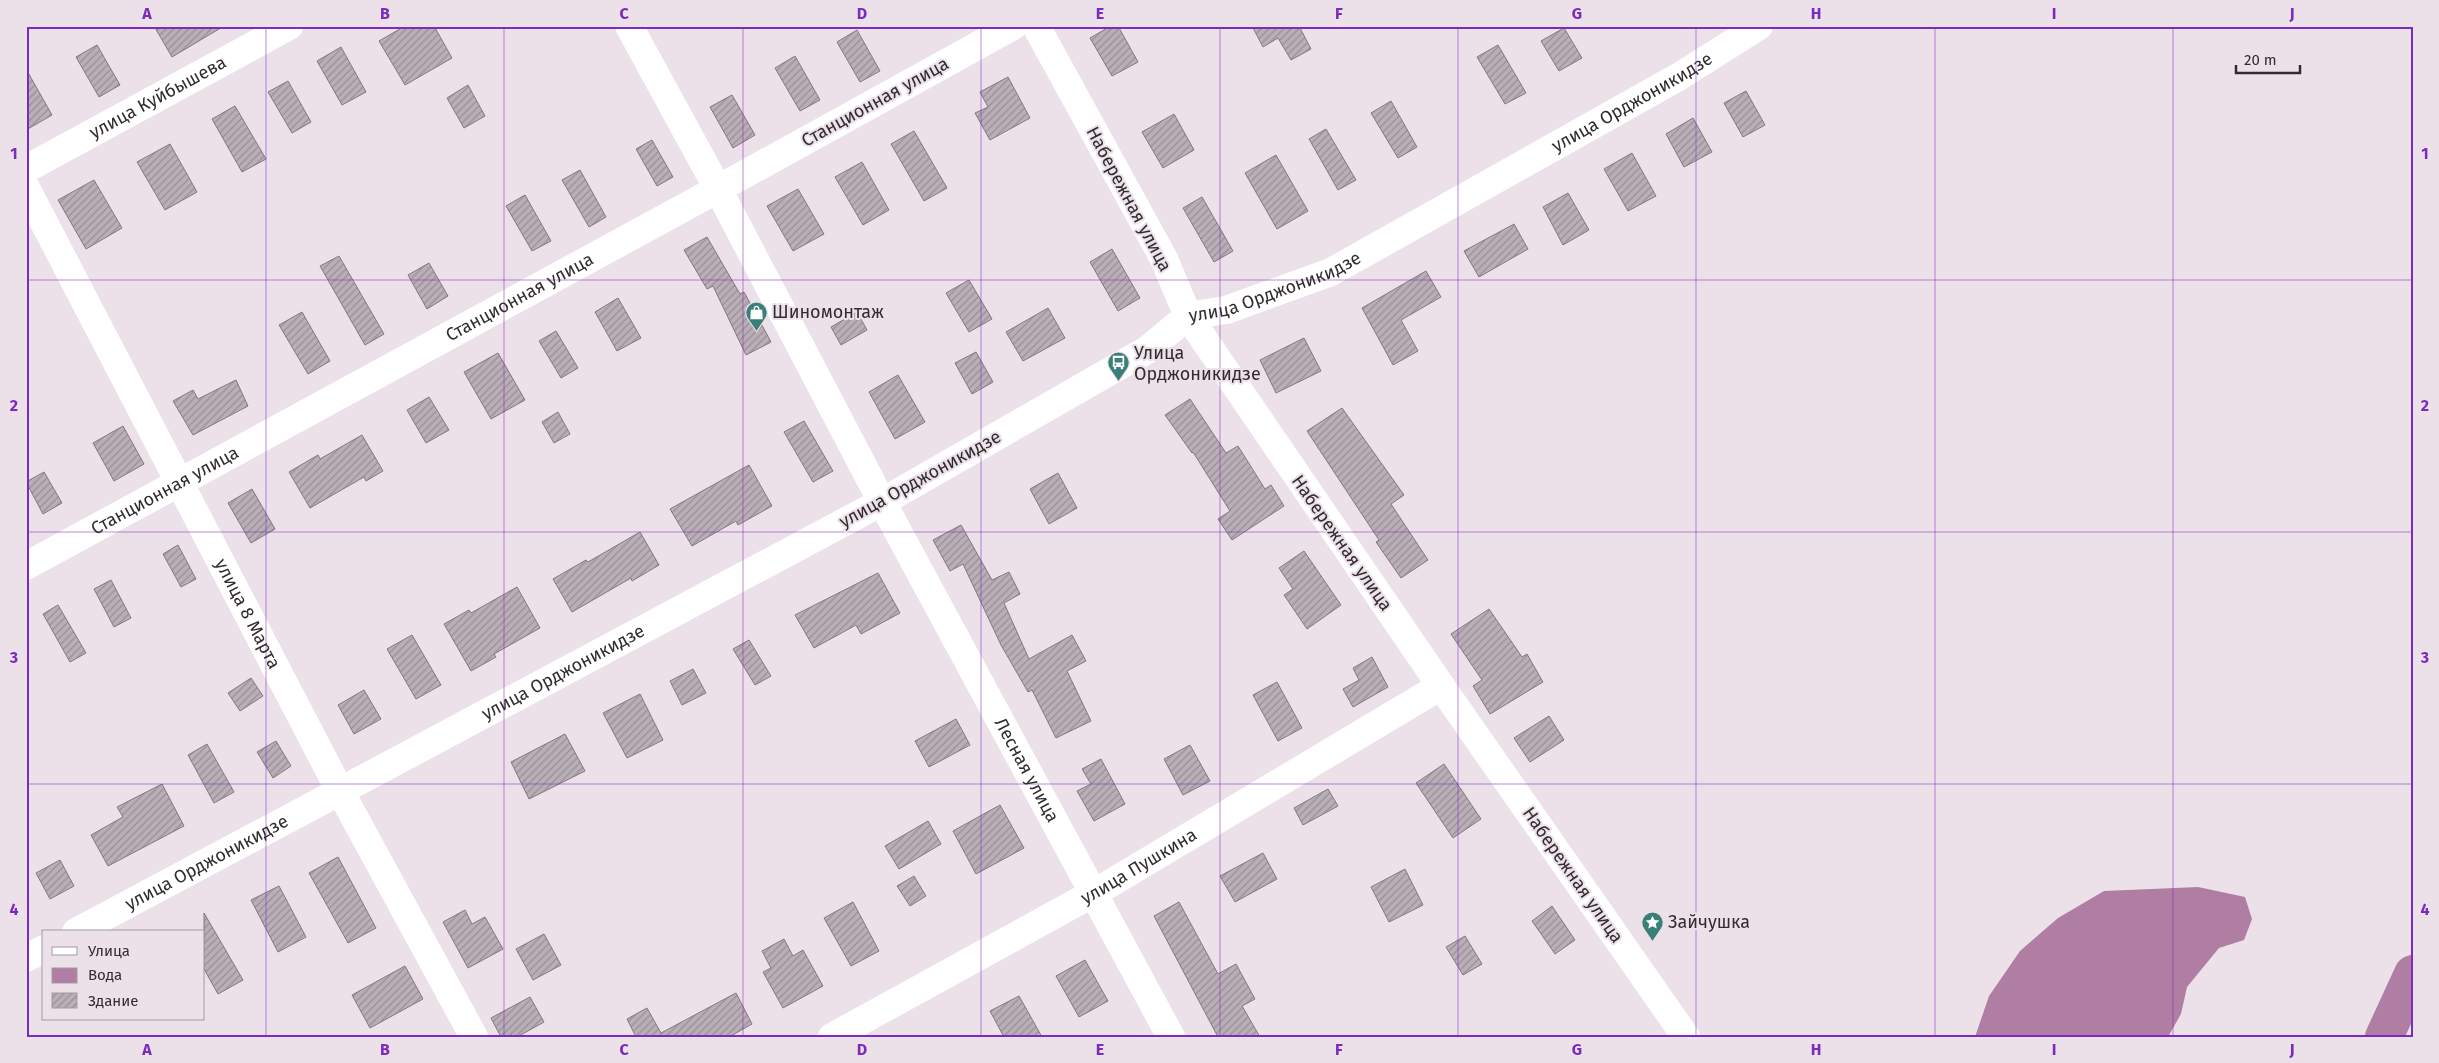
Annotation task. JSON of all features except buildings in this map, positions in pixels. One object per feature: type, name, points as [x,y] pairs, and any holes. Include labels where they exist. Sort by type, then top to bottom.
[{"type":"street","name":"улица Куйбышева","points":[[26,169],[289,26]]},
{"type":"street","name":"Лесная улица","points":[[628,26],[718,189],[882,502],[1171,1037]]},
{"type":"street","name":"Станционная улица","points":[[26,566],[180,484],[1013,26]]},
{"type":"street","name":"Набережная улица","points":[[1036,26],[1164,260],[1188,316],[1441,686],[1686,1037]]},
{"type":"street","name":"улица Орджоникидзе","points":[[80,930],[882,502],[1147,350],[1188,316],[1226,310],[1331,272],[1680,76],[1759,26]]},
{"type":"street","name":"улица 8 Марта","points":[[26,188],[340,791],[474,1037]]},
{"type":"street","name":"улица Пушкина","points":[[832,1037],[1094,893],[1441,686]]},
{"type":"street","points":[[26,958],[42,950]]},
{"type":"water","points":[[2198,887],[2245,897],[2252,919],[2244,940],[2219,948],[2187,987],[2181,1014],[2168,1037],[1975,1037],[1989,996],[2020,951],[2058,918],[2104,891]]},
{"type":"waterway","points":[[2384,1037],[2413,974]]},
{"type":"place","name":"Шиномонтаж","points":[[756,331]]},
{"type":"place","name":"Улица Орджоникидзе","points":[[1118,382]]},
{"type":"place","name":"Зайчушка","points":[[1652,941]]}]
